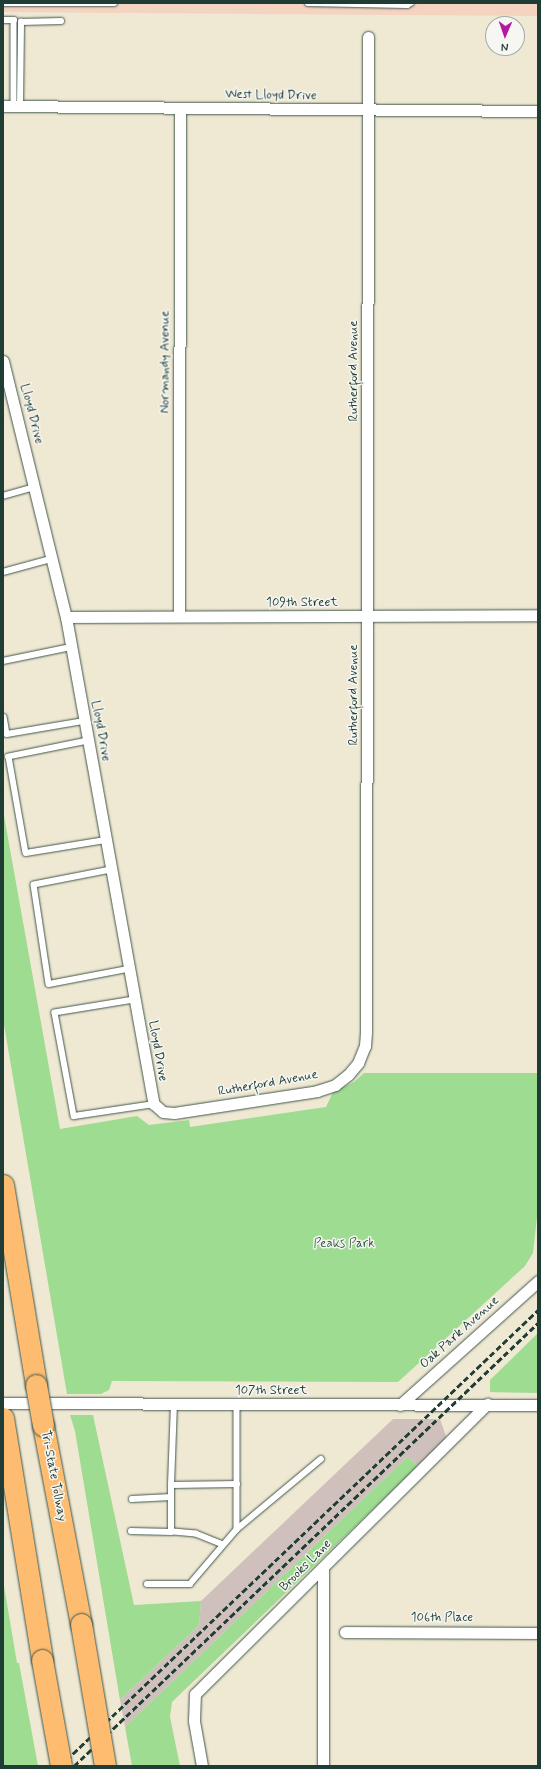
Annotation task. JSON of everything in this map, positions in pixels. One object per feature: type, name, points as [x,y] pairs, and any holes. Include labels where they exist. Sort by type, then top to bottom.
[{"type":"highway","name":"Tri-State Tollway","points":[[3,1185],[43,1425],[81,1624],[105,1766]]},
{"type":"highway","points":[[4,1421],[60,1766]]},
{"type":"street","name":"Rutherford Avenue","points":[[156,1107],[174,1113],[327,1088],[348,1076],[362,1055],[366,1031],[368,36]]},
{"type":"street","name":"West Lloyd Drive","points":[[12,106],[368,111],[538,111]]},
{"type":"street","name":"Normandy Avenue","points":[[179,616],[180,108]]},
{"type":"street","name":"Lloyd Drive","points":[[3,361],[6,390],[34,487],[66,617],[128,969],[156,1107]]},
{"type":"street","name":"109th Street","points":[[66,617],[368,617],[538,615]]},
{"type":"street","name":"Oak Park Avenue","points":[[400,1405],[538,1281]]},
{"type":"street","name":"107th Street","points":[[3,1403],[538,1405]]},
{"type":"street","name":"Brooks Lane","points":[[202,1766],[194,1721],[195,1694],[323,1569],[487,1404]]},
{"type":"street","points":[[323,1569],[323,1766]]},
{"type":"street","name":"106th Place","points":[[345,1632],[538,1633]]},
{"type":"lane","points":[[3,4],[114,3]]},
{"type":"lane","points":[[308,3],[411,3]]},
{"type":"lane","points":[[3,20],[14,20],[12,106]]},
{"type":"lane","points":[[12,106],[21,22],[61,21]]},
{"type":"lane","points":[[3,496],[34,487]]},
{"type":"lane","points":[[3,572],[52,559]]},
{"type":"lane","points":[[3,661],[71,647]]},
{"type":"lane","points":[[4,717],[7,734],[84,720]]},
{"type":"lane","points":[[88,741],[9,757],[26,853],[105,840]]},
{"type":"lane","points":[[110,870],[34,884],[49,984],[128,969]]},
{"type":"lane","points":[[134,1000],[55,1013],[74,1116],[156,1107]]},
{"type":"lane","points":[[171,1532],[174,1404]]},
{"type":"lane","points":[[237,1405],[237,1529]]},
{"type":"lane","points":[[147,1584],[190,1584],[237,1529],[321,1460]]},
{"type":"lane","points":[[171,1485],[237,1484]]},
{"type":"lane","points":[[132,1499],[171,1497]]},
{"type":"lane","points":[[131,1532],[171,1532],[196,1534],[224,1545]]},
{"type":"shaded area","points":[[3,3],[538,3],[538,16],[3,12]]},
{"type":"shaded area","points":[[393,1419],[440,1419],[446,1436],[443,1443],[418,1466],[407,1457],[125,1727],[120,1700],[199,1625],[201,1601]]},
{"type":"green space","name":"Peaks Park","points":[[3,810],[60,1129],[137,1116],[149,1125],[189,1120],[190,1127],[326,1107],[333,1092],[354,1082],[364,1073],[538,1073],[537,1217],[533,1253],[525,1266],[398,1382],[112,1381],[109,1390],[101,1394],[67,1394],[3,1019]]},
{"type":"green space","points":[[538,1333],[538,1393],[490,1392],[490,1380]]},
{"type":"green space","points":[[70,1415],[93,1415],[134,1605],[201,1601],[199,1625],[120,1700],[75,1431]]},
{"type":"green space","points":[[407,1457],[418,1466],[172,1702],[170,1717],[180,1766],[132,1766],[125,1727]]},
{"type":"green space","points":[[3,1580],[17,1663],[19,1663],[38,1766],[3,1766]]},
{"type":"railway","points":[[60,1766],[538,1310]]},
{"type":"railway","points":[[74,1766],[538,1323]]}]
